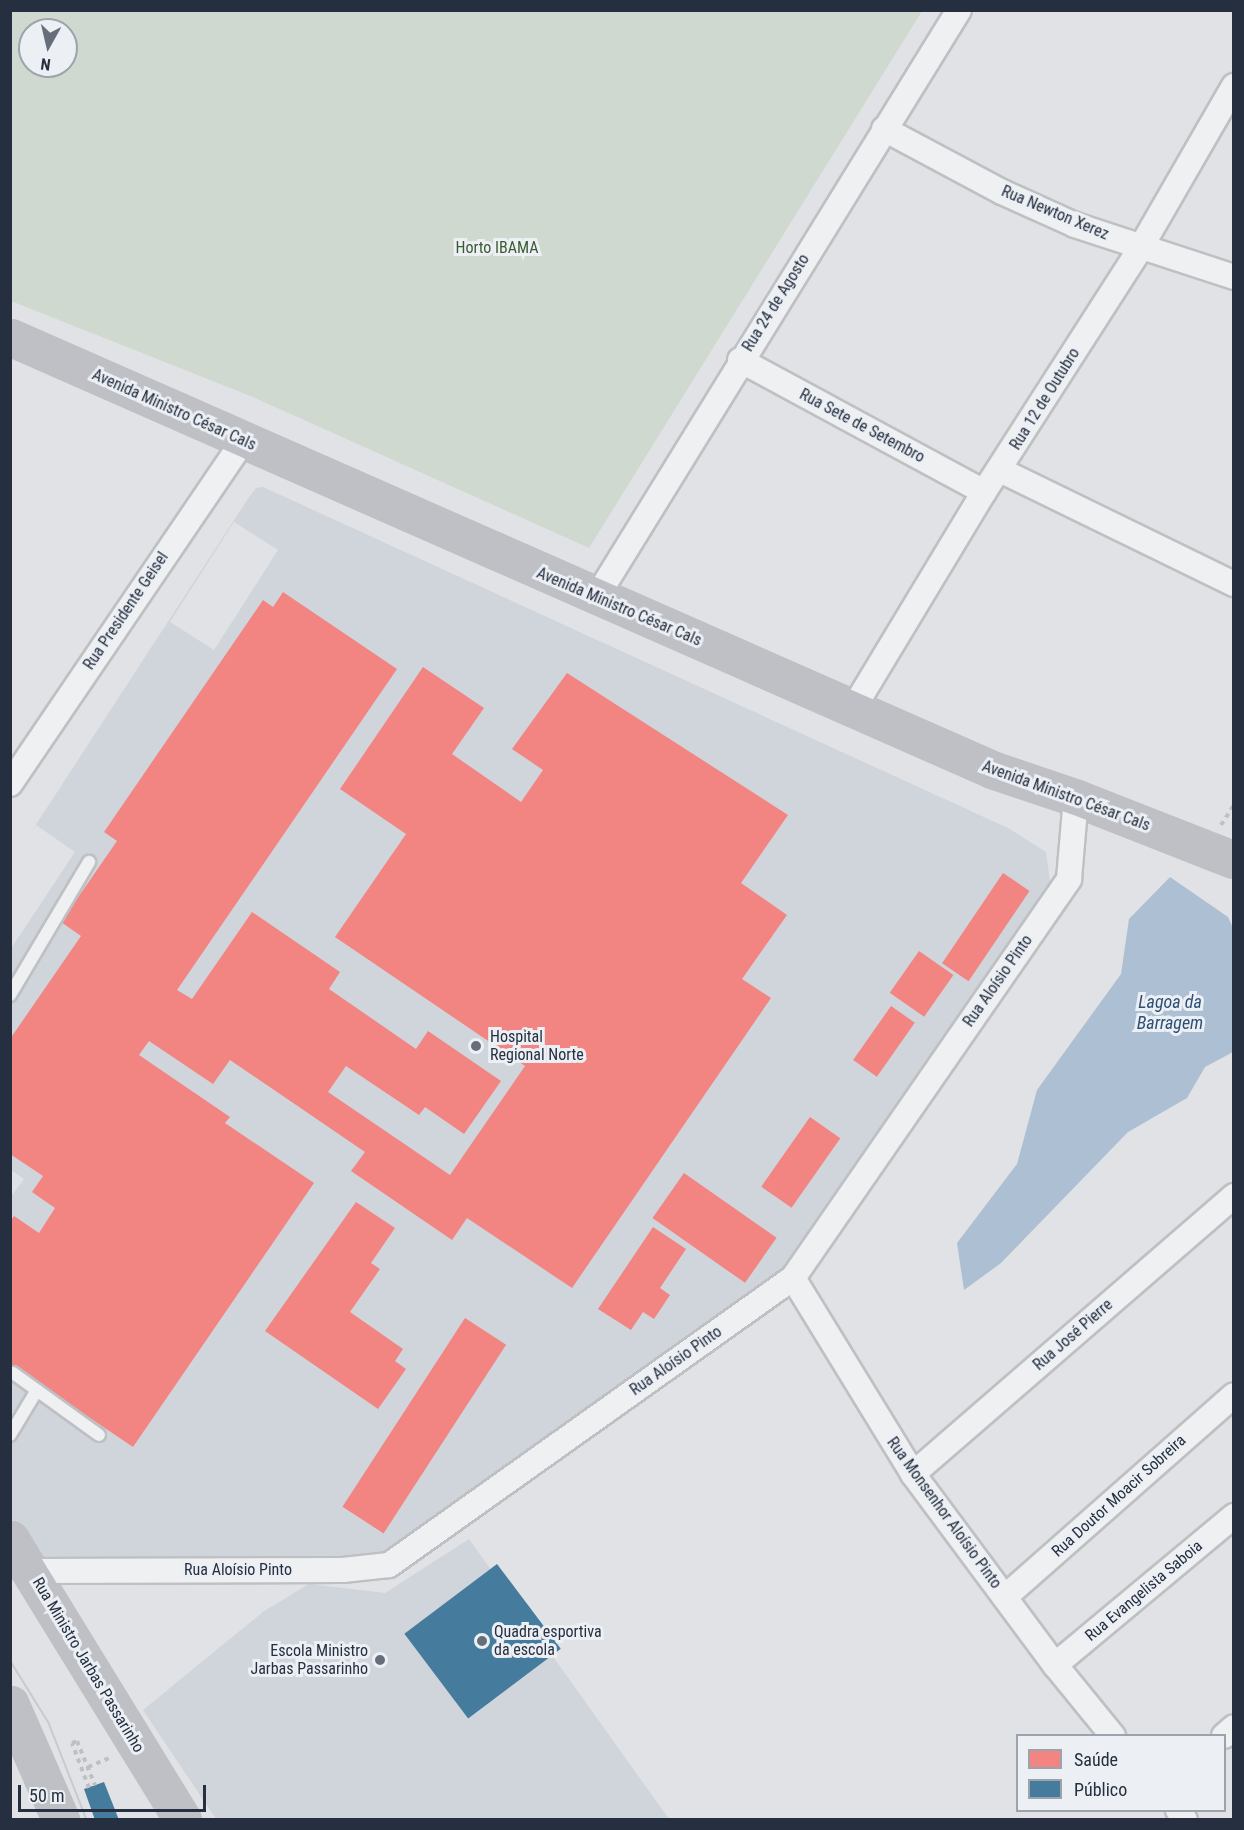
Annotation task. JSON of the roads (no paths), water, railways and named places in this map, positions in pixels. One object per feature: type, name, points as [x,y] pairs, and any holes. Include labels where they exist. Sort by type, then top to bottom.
[{"type":"main road","name":"Avenida Ministro César Cals","points":[[13,342],[993,770],[1076,798],[1233,860]]},
{"type":"main road","name":"Rua Ministro Jarbas Passarinho","points":[[10,1539],[32,1571],[183,1820]]},
{"type":"main road","points":[[10,1704],[61,1820]]},
{"type":"street","name":"Rua 24 de Agosto","points":[[596,598],[740,360],[959,10]]},
{"type":"street","name":"Rua 12 de Outubro","points":[[853,710],[984,492],[1141,247],[1233,86]]},
{"type":"street","name":"Rua Newton Xerez","points":[[884,129],[1002,192],[1075,225],[1233,277]]},
{"type":"street","name":"Rua Sete de Setembro","points":[[740,360],[984,492]]},
{"type":"street","name":"Rua Presidente Geisel","points":[[10,784],[243,441]]},
{"type":"street","points":[[1000,470],[1233,584]]},
{"type":"street","name":"Rua Aloísio Pinto","points":[[32,1571],[343,1570],[389,1565],[793,1278],[1069,879],[1076,798]]},
{"type":"street","name":"Rua José Pierre","points":[[914,1474],[1233,1196]]},
{"type":"street","name":"Rua Monsenhor Aloísio Pinto","points":[[793,1278],[914,1474],[1055,1665],[1111,1734]]},
{"type":"street","name":"Rua Doutor Moacir Sobreira","points":[[1005,1597],[1233,1395]]},
{"type":"street","name":"Rua Evangelista Saboia","points":[[1055,1665],[1233,1516]]},
{"type":"lane","points":[[10,994],[89,861]]},
{"type":"lane","points":[[13,1373],[99,1435]]},
{"type":"lane","points":[[10,1435],[37,1390]]},
{"type":"water","name":"Lagoa da Barragem","points":[[1170,877],[1228,917],[1233,928],[1233,1052],[1205,1067],[1187,1098],[1128,1132],[1001,1263],[964,1290],[957,1243],[1017,1164],[1037,1090],[1121,974],[1129,919]]},
{"type":"tram line","points":[[10,1660],[49,1723],[87,1820]]},
{"type":"place","name":"Hospital Regional Norte","points":[[476,1046]]},
{"type":"place","name":"Quadra esportiva da escola","points":[[482,1641]]},
{"type":"place","name":"Escola Ministro Jarbas Passarinho","points":[[380,1660]]},
{"type":"park label","name":"Horto IBAMA","points":[[497,248]]}]
